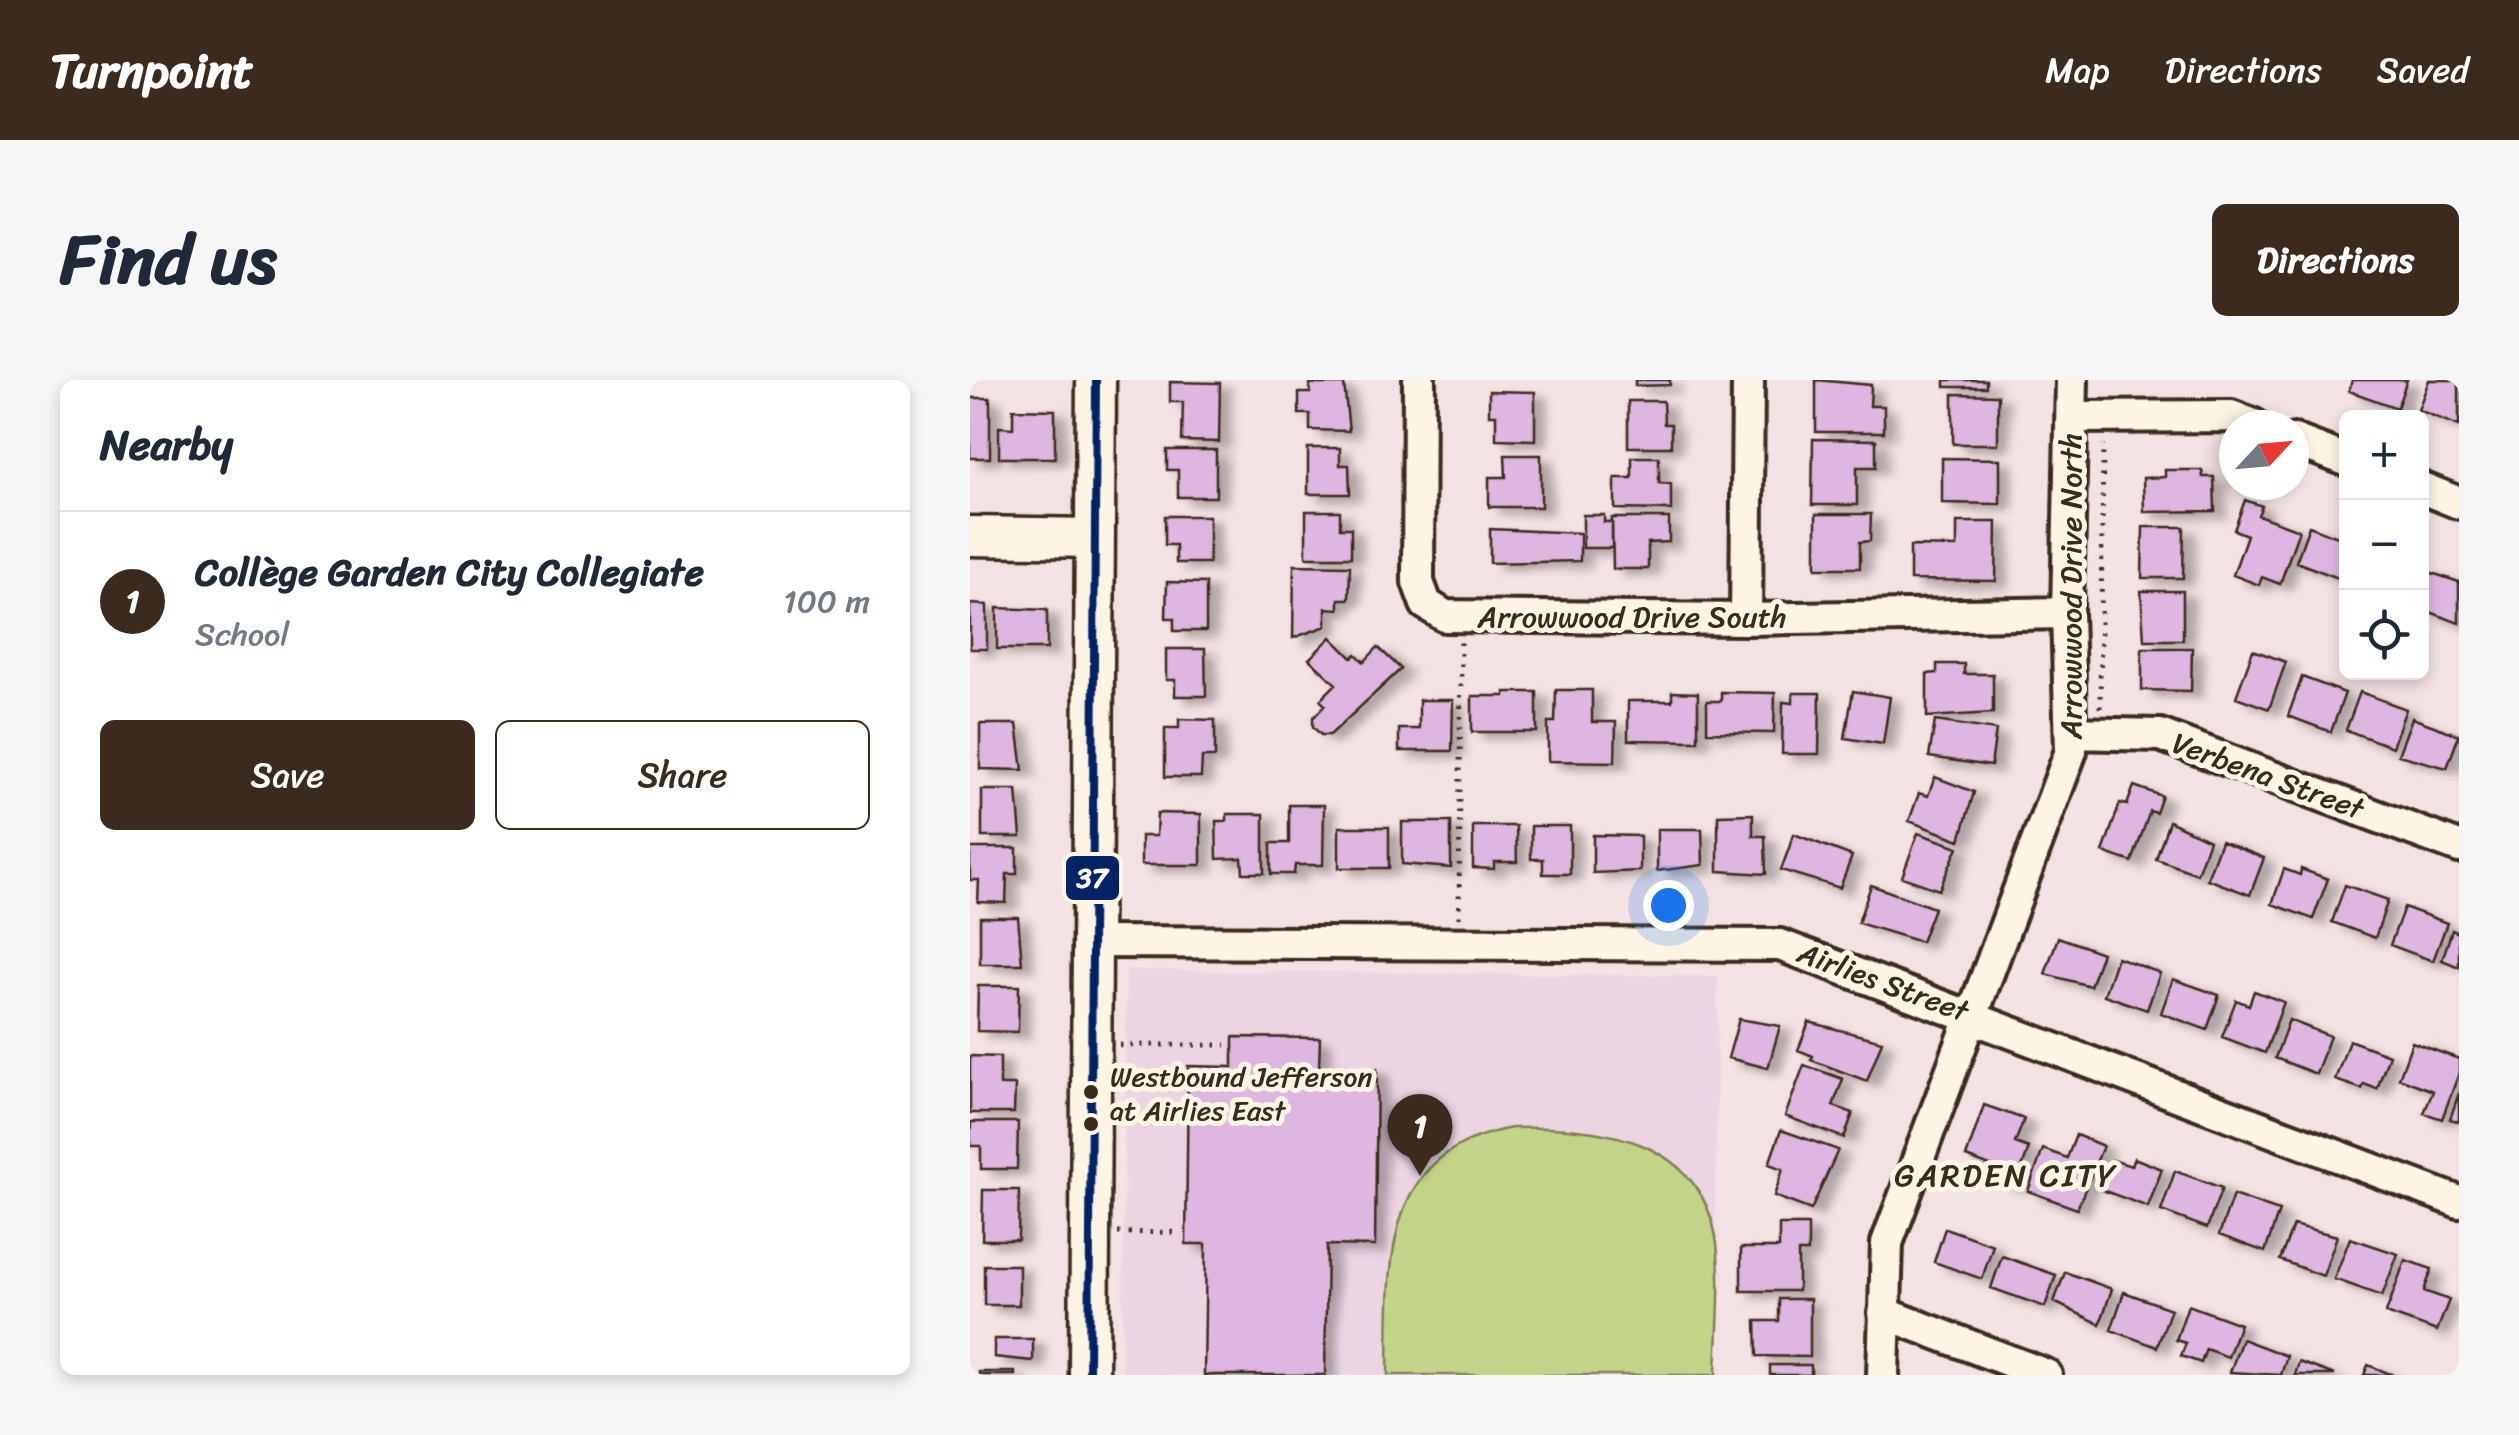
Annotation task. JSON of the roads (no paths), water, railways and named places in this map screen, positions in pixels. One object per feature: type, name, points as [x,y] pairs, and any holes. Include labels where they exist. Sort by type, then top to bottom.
[{"type":"street","points":[[1089,1375],[1096,380]]},
{"type":"street","name":"Arrowwood Drive South","points":[[1419,380],[1418,582],[1426,604],[1445,616],[1746,619],[2066,613]]},
{"type":"street","points":[[1746,619],[1748,380]]},
{"type":"street","name":"Arrowwood Drive North","points":[[1884,1375],[1887,1242],[2071,751],[2086,733],[2066,613],[2072,380]]},
{"type":"street","points":[[2072,416],[2219,416]]},
{"type":"street","points":[[2309,446],[2339,457]]},
{"type":"street","points":[[2429,491],[2459,502]]},
{"type":"street","points":[[970,536],[1093,538]]},
{"type":"street","name":"Verbena Street","points":[[2086,733],[2160,735],[2459,847]]},
{"type":"street","name":"Airlies Street","points":[[1092,942],[1780,945],[1972,1014],[2459,1202]]},
{"type":"street","points":[[1884,1313],[2046,1375]]},
{"type":"place","name":"Westbound Jefferson at Airlies East","points":[[1091,1092]]},
{"type":"place","name":"Collège Garden City Collegiate","points":[[1420,1176]]},
{"type":"district","name":"GARDEN CITY","points":[[2006,1175]]}]
